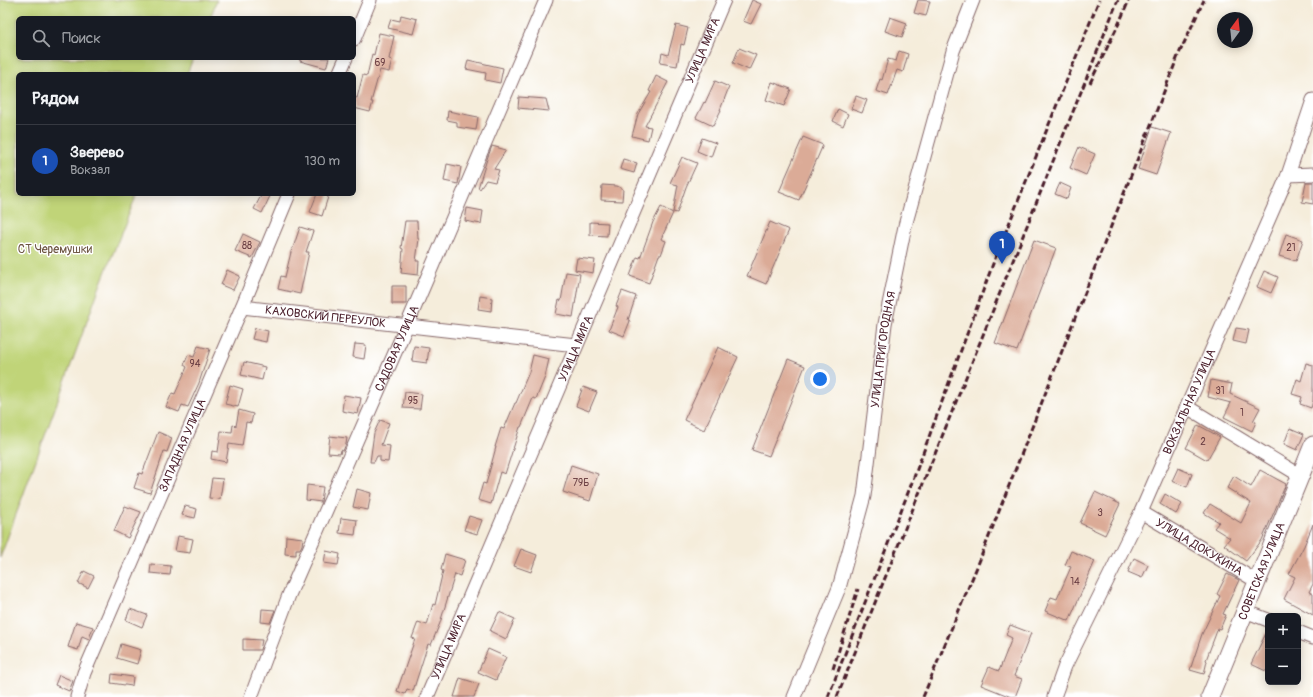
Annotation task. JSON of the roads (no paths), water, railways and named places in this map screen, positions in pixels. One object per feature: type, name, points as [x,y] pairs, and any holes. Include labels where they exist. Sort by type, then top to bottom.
[{"type":"main road","name":"СОВЕТСКАЯ УЛИЦА","points":[[1210,697],[1313,445]]},
{"type":"street","points":[[356,34],[370,0]]},
{"type":"street","name":"САДОВАЯ УЛИЦА","points":[[251,697],[289,595],[407,326],[546,0]]},
{"type":"street","name":"УЛИЦА МИРА","points":[[427,697],[724,0]]},
{"type":"street","name":"УЛИЦА ПРИГОРОДНАЯ","points":[[794,697],[839,588],[864,496],[885,324],[905,226],[953,51],[972,0]]},
{"type":"street","points":[[340,72],[345,60]]},
{"type":"street","name":"ВОКЗАЛЬНАЯ УЛИЦА","points":[[1054,697],[1065,666],[1141,512],[1288,175],[1313,100]]},
{"type":"street","points":[[1288,175],[1313,174]]},
{"type":"street","name":"ЗАПАДНАЯ УЛИЦА","points":[[77,697],[84,673],[288,196]]},
{"type":"street","name":"КАХОВСКИЙ ПЕРЕУЛОК","points":[[242,306],[576,345]]},
{"type":"street","points":[[1187,407],[1301,476]]},
{"type":"street","name":"УЛИЦА ДОКУКИНА","points":[[1141,512],[1258,582]]},
{"type":"street","points":[[1246,611],[1265,619]]},
{"type":"street","points":[[1301,633],[1313,638]]},
{"type":"railway","points":[[828,697],[913,480],[994,261],[1099,0]]},
{"type":"railway","points":[[837,697],[1118,0]]},
{"type":"railway","points":[[1090,83],[1129,0]]},
{"type":"railway","points":[[923,697],[979,562],[1178,56],[1204,0]]},
{"type":"railway","points":[[833,669],[858,589]]},
{"type":"place","name":"Зверево","points":[[1002,264]]},
{"type":"park label","name":"СТ Черемушки","points":[[55,249]]}]
